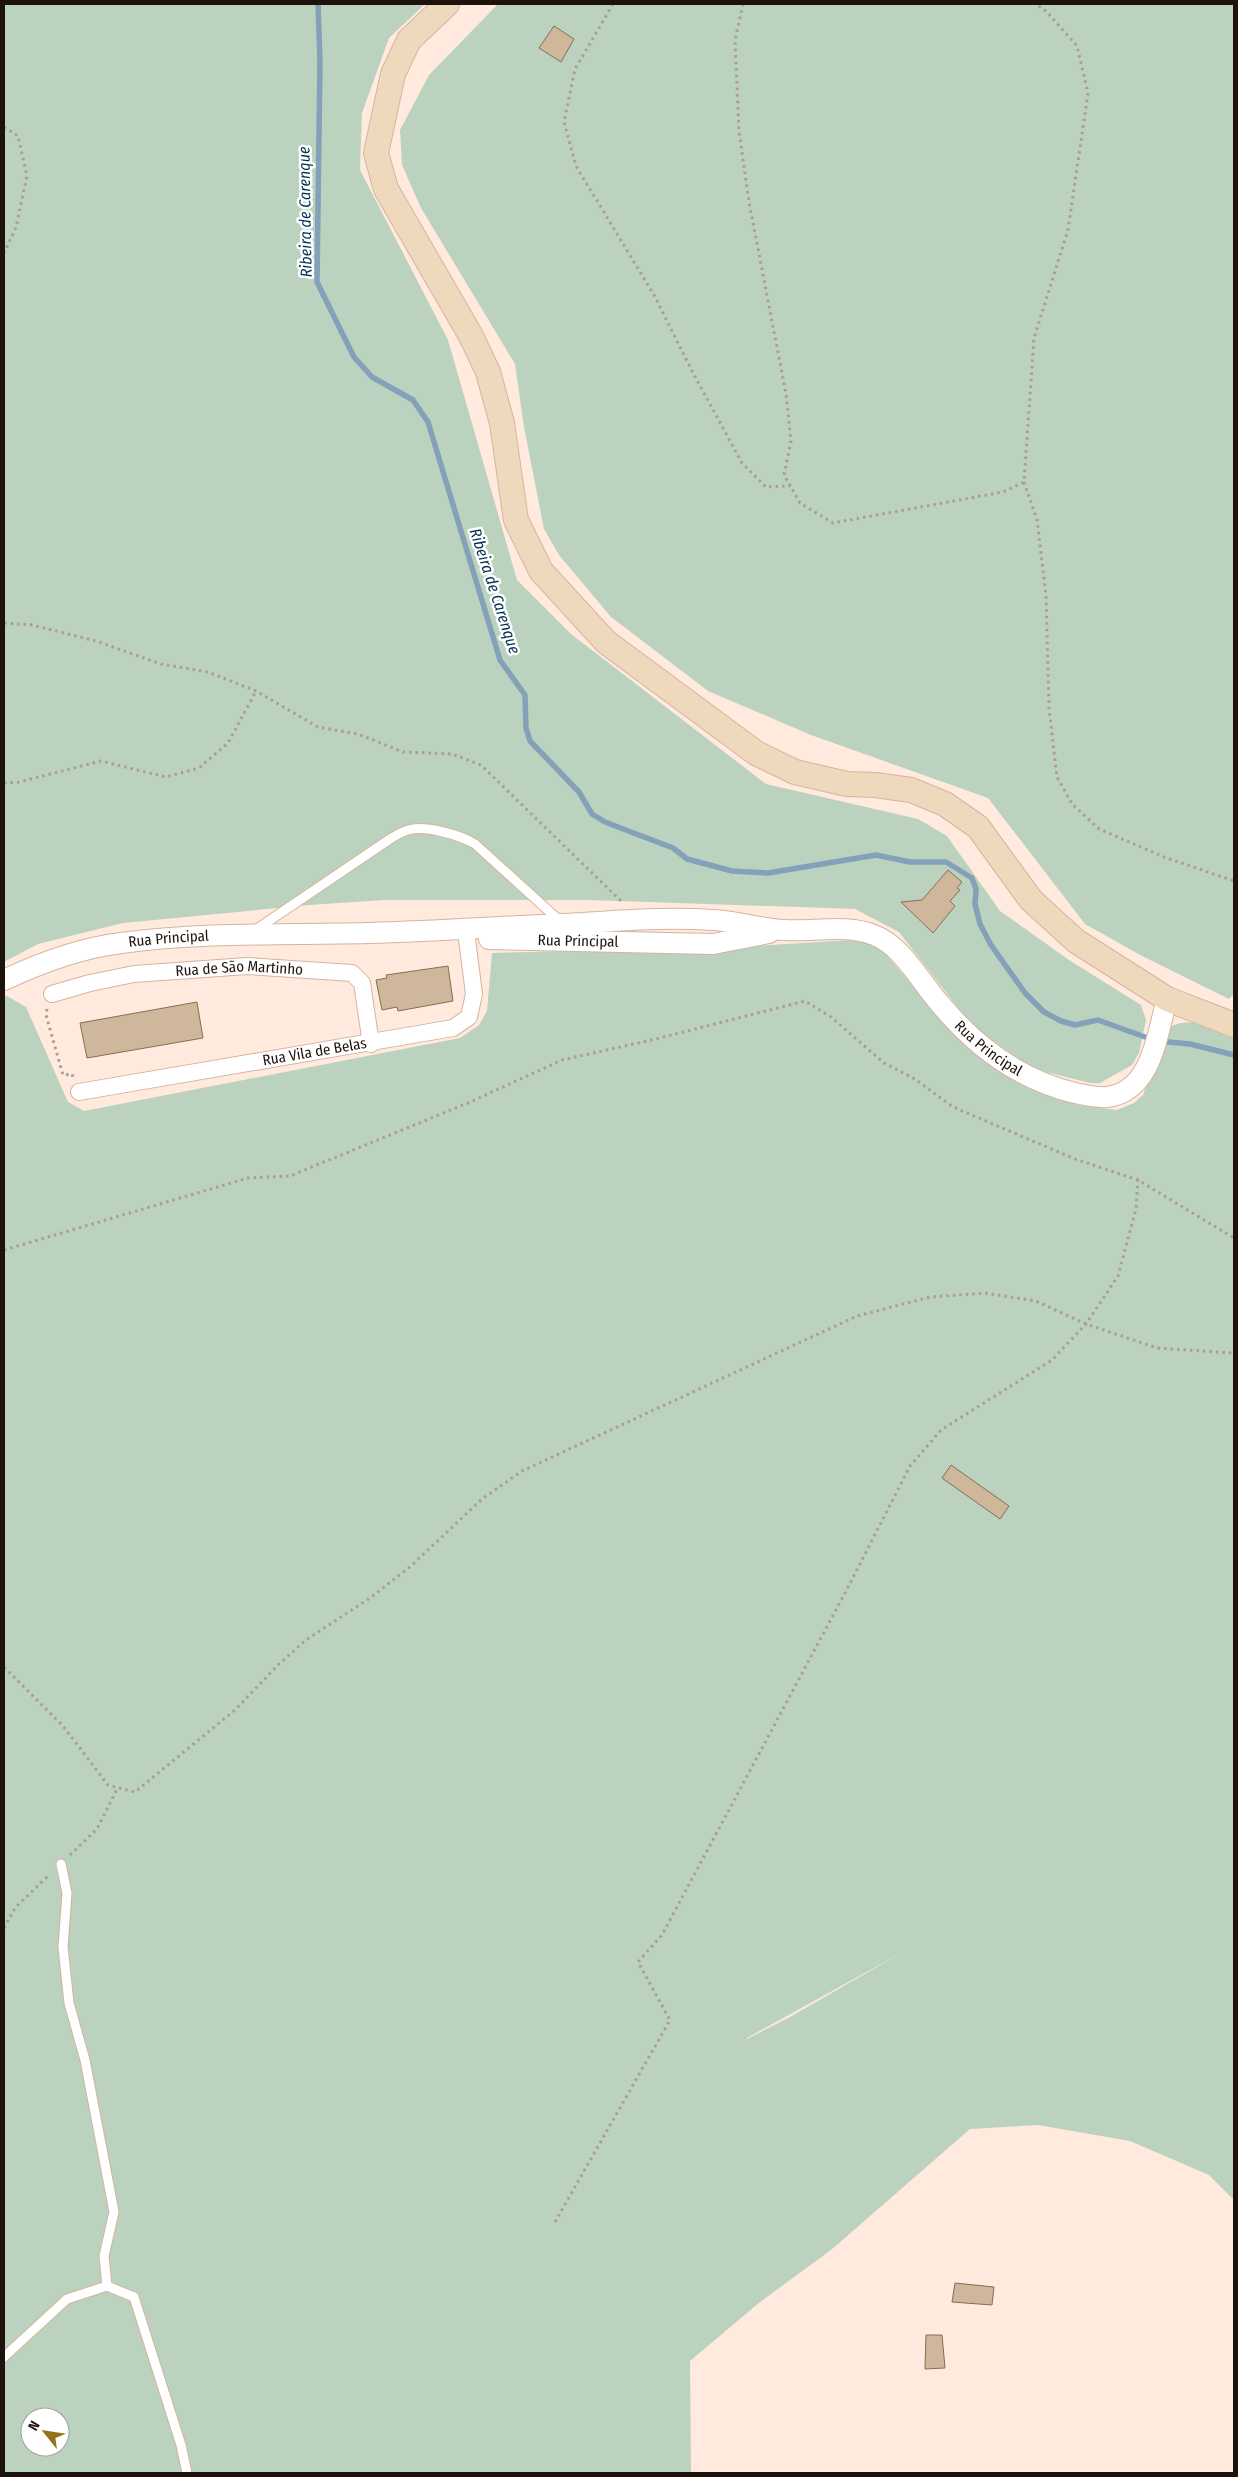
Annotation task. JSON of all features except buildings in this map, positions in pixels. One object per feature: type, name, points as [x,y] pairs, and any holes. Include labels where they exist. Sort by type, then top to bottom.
[{"type":"main road","points":[[447,4],[409,40],[394,74],[376,153],[386,189],[471,336],[488,372],[502,422],[516,520],[541,572],[606,642],[756,753],[795,772],[847,784],[875,785],[911,790],[945,804],[978,827],[1031,900],[1076,941],[1167,999],[1234,1025]]},
{"type":"street","name":"Rua Principal","points":[[4,980],[39,964],[116,943],[190,935],[370,933],[640,920],[714,920],[784,930],[862,930],[880,937],[891,945],[941,1006],[973,1039],[991,1054],[1027,1076],[1061,1090],[1090,1097],[1106,1097],[1120,1094],[1132,1086],[1143,1074],[1150,1060],[1167,999]]},
{"type":"street","name":"Rua Principal","points":[[370,933],[467,939],[713,944],[784,930]]},
{"type":"street","name":"Rua Vila de Belas","points":[[78,1092],[371,1044],[453,1028],[469,1016],[474,994],[467,939]]},
{"type":"street","name":"Rua de São Martinho","points":[[52,994],[90,983],[134,974],[247,966],[352,973],[362,983],[371,1044]]},
{"type":"lane","points":[[249,934],[386,841],[409,830],[444,832],[461,836],[476,844],[563,924]]},
{"type":"lane","points":[[61,1864],[66,1893],[63,1947],[69,2003],[85,2060],[114,2212],[104,2256],[107,2286]]},
{"type":"lane","points":[[4,2357],[66,2299],[107,2286],[134,2297],[181,2445],[186,2473]]},
{"type":"path","points":[[613,4],[575,69],[564,122],[576,166],[654,295],[692,371],[742,463],[766,488],[790,486]]},
{"type":"path","points":[[743,4],[735,40],[739,131],[749,202],[786,394],[791,441],[784,475],[790,486],[800,503],[833,523],[1003,492],[1024,482]]},
{"type":"path","points":[[1036,4],[1046,11],[1077,46],[1088,93],[1068,230],[1034,338],[1024,482],[1037,520],[1046,595],[1049,708],[1056,777],[1072,804],[1099,830],[1234,881]]},
{"type":"path","points":[[4,128],[18,136],[28,176],[16,226],[4,253]]},
{"type":"path","points":[[4,623],[32,625],[96,641],[160,664],[208,672],[256,691],[318,726],[358,734],[404,752],[452,754],[481,765],[640,920]]},
{"type":"path","points":[[4,783],[19,782],[101,761],[166,777],[199,768],[228,743],[256,691]]},
{"type":"path","points":[[52,994],[46,1015],[63,1075],[72,1074],[78,1092]]},
{"type":"path","points":[[4,1250],[248,1178],[290,1176],[468,1102],[562,1060],[656,1039],[805,1001],[830,1017],[884,1064],[915,1079],[953,1107],[1075,1159],[1138,1180],[1234,1238]]},
{"type":"path","points":[[555,2222],[670,2020],[638,1962],[662,1935],[845,1593],[910,1466],[941,1430],[1052,1360],[1086,1324],[1118,1276],[1136,1209],[1138,1180]]},
{"type":"path","points":[[4,1667],[63,1726],[108,1785],[136,1792],[235,1710],[278,1665],[306,1640],[370,1598],[404,1571],[482,1499],[522,1470],[857,1316],[930,1297],[985,1294],[1036,1301],[1086,1324],[1158,1348],[1234,1353]]},
{"type":"green space","points":[[4,4],[425,4],[389,38],[362,113],[360,170],[448,340],[517,580],[571,634],[766,784],[918,819],[947,836],[1000,911],[1069,960],[1141,1005],[1146,1020],[1139,1053],[1132,1065],[1100,1083],[1090,1083],[1046,1072],[1023,1062],[972,1026],[899,932],[855,909],[589,900],[384,900],[309,905],[123,923],[38,944],[4,962]]},
{"type":"green space","points":[[498,4],[1234,4],[1234,994],[1229,999],[1142,956],[1085,924],[988,798],[811,735],[708,691],[611,617],[559,555],[544,529],[524,427],[515,364],[421,208],[402,165],[400,130],[429,75]]},
{"type":"green space","points":[[852,940],[878,945],[946,1024],[986,1063],[1077,1105],[1117,1110],[1134,1103],[1143,1095],[1166,1029],[1183,1023],[1191,1023],[1234,1034],[1234,2200],[1209,2175],[1130,2141],[1038,2125],[970,2129],[831,2250],[760,2302],[690,2361],[691,2473],[4,2473],[4,997],[7,996],[26,1007],[68,1102],[84,1111],[460,1038],[479,1025],[487,1011],[492,953],[739,947]],"holes":[[[901,1953],[790,2017],[747,2039]]]},
{"type":"waterway","name":"Ribeira de Carenque","points":[[318,4],[320,61],[317,282],[354,357],[372,377],[413,400],[428,422],[500,660],[525,695],[526,728],[530,741],[579,792],[592,814],[605,822],[673,848],[687,859],[732,871],[768,873],[876,855],[910,862],[946,862],[972,878],[976,889],[975,904],[980,924],[991,945],[1025,993],[1044,1012],[1061,1021],[1075,1025],[1098,1020],[1145,1037]]},
{"type":"waterway","name":"Ribeira de Carenque","points":[[1168,1042],[1190,1044],[1234,1055]]}]
